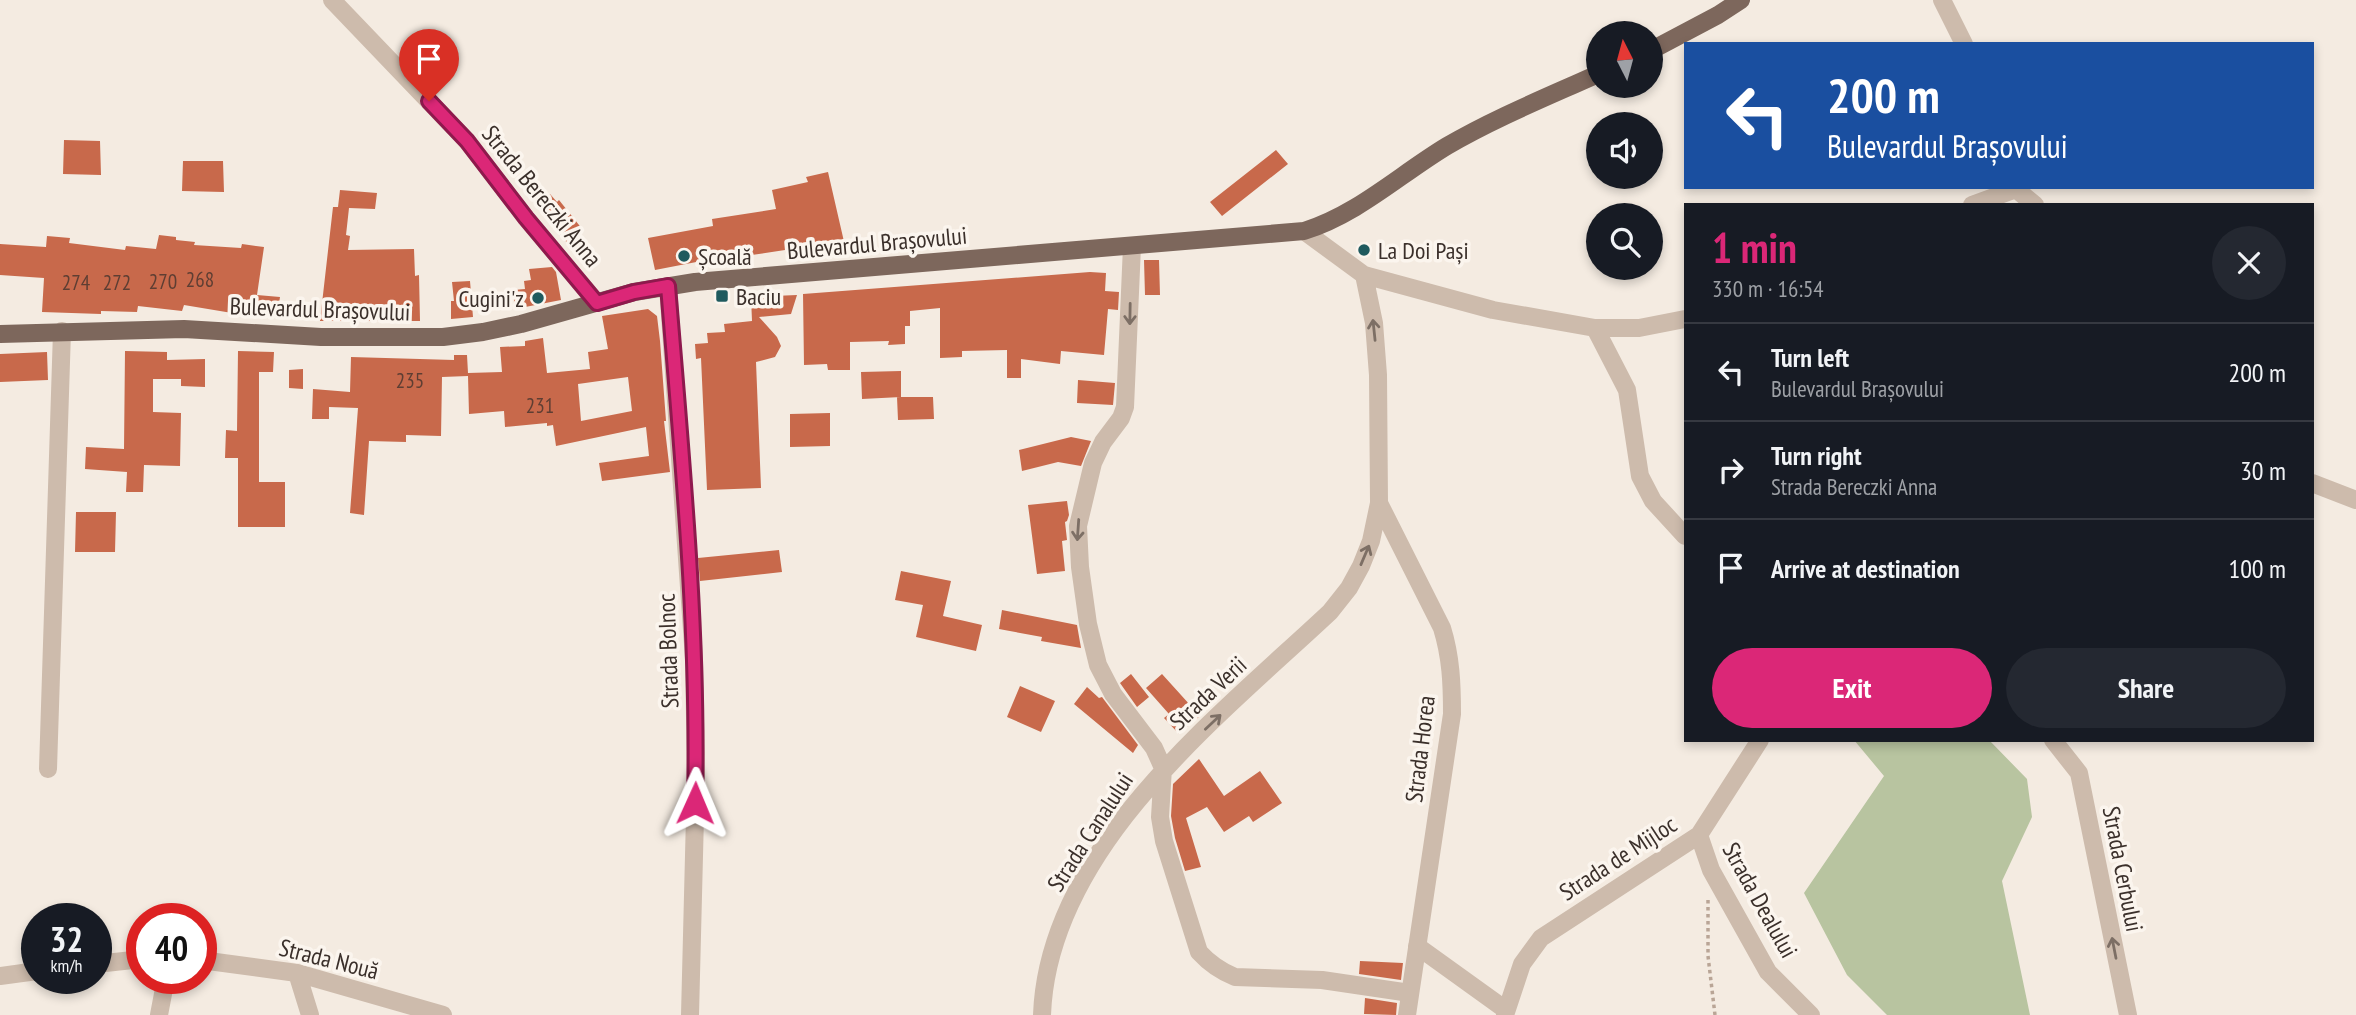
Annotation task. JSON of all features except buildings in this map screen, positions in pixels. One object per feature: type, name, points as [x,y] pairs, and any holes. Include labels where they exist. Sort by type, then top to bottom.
[{"type":"main road","points":[[1663,44],[1741,0]]},
{"type":"main road","name":"Bulevardul Brașovului","points":[[0,334],[184,328],[332,337],[443,337],[520,324],[634,292],[668,286],[1304,231],[1344,216],[1401,176],[1483,126],[1586,79]]},
{"type":"street","name":"Strada Bereczki Anna","points":[[332,0],[467,141],[526,218],[597,303]]},
{"type":"street","points":[[1942,0],[1963,42]]},
{"type":"street","points":[[1977,203],[2013,189]]},
{"type":"street","points":[[2017,189],[2033,203]]},
{"type":"street","points":[[1304,231],[1364,275],[1493,310],[1595,328],[1639,328],[1684,319]]},
{"type":"street","name":"Strada Canalului","points":[[1042,1015],[1051,956],[1071,901],[1095,860],[1163,768],[1154,748],[1114,694],[1098,665],[1088,624],[1077,541],[1081,509],[1093,463],[1125,407],[1132,246]]},
{"type":"street","name":"Strada Verii","points":[[1163,768],[1330,612],[1349,588],[1361,566],[1371,541],[1379,503],[1378,375],[1374,323],[1364,275]]},
{"type":"street","name":"Strada Bolnoc","points":[[668,286],[694,659],[696,776],[690,1015]]},
{"type":"street","points":[[1595,328],[1627,390],[1640,476],[1653,500],[1684,535]]},
{"type":"street","points":[[48,769],[61,331]]},
{"type":"street","points":[[2314,484],[2356,500]]},
{"type":"street","name":"Strada Horea","points":[[1379,503],[1442,628],[1448,645],[1451,673],[1452,714],[1407,1015]]},
{"type":"street","name":"Strada de Mijloc","points":[[1506,1013],[1522,964],[1541,938],[1699,835],[1759,742]]},
{"type":"street","name":"Strada Cerbului","points":[[2055,742],[2079,773],[2128,1015]]},
{"type":"street","points":[[1163,768],[1160,817],[1164,841],[1199,952],[1210,964],[1235,977],[1322,980],[1410,993]]},
{"type":"street","name":"Strada Dealului","points":[[1699,835],[1711,870],[1768,972],[1811,1015]]},
{"type":"street","points":[[1417,946],[1506,1013]]},
{"type":"street","name":"Strada Nouă","points":[[217,962],[297,973],[443,1015]]},
{"type":"street","points":[[0,976],[21,973]]},
{"type":"street","points":[[297,973],[310,1015]]},
{"type":"street","points":[[159,1015],[163,994]]},
{"type":"path","points":[[1711,870],[1708,956],[1715,1015]]},
{"type":"green space","points":[[1856,742],[1991,742],[2027,779],[2032,817],[2002,881],[2030,1015],[1887,1015],[1847,975],[1804,893],[1884,776]]},
{"type":"place","name":"La Doi Pași","points":[[1364,250]]},
{"type":"place","name":"Școală","points":[[684,256]]},
{"type":"place","name":"Baciu","points":[[722,296]]},
{"type":"place","name":"Cugini'z","points":[[538,298]]},
{"type":"route","points":[[429,101],[467,141],[526,218],[597,303],[668,286],[690,573],[694,659],[695,803]]}]
